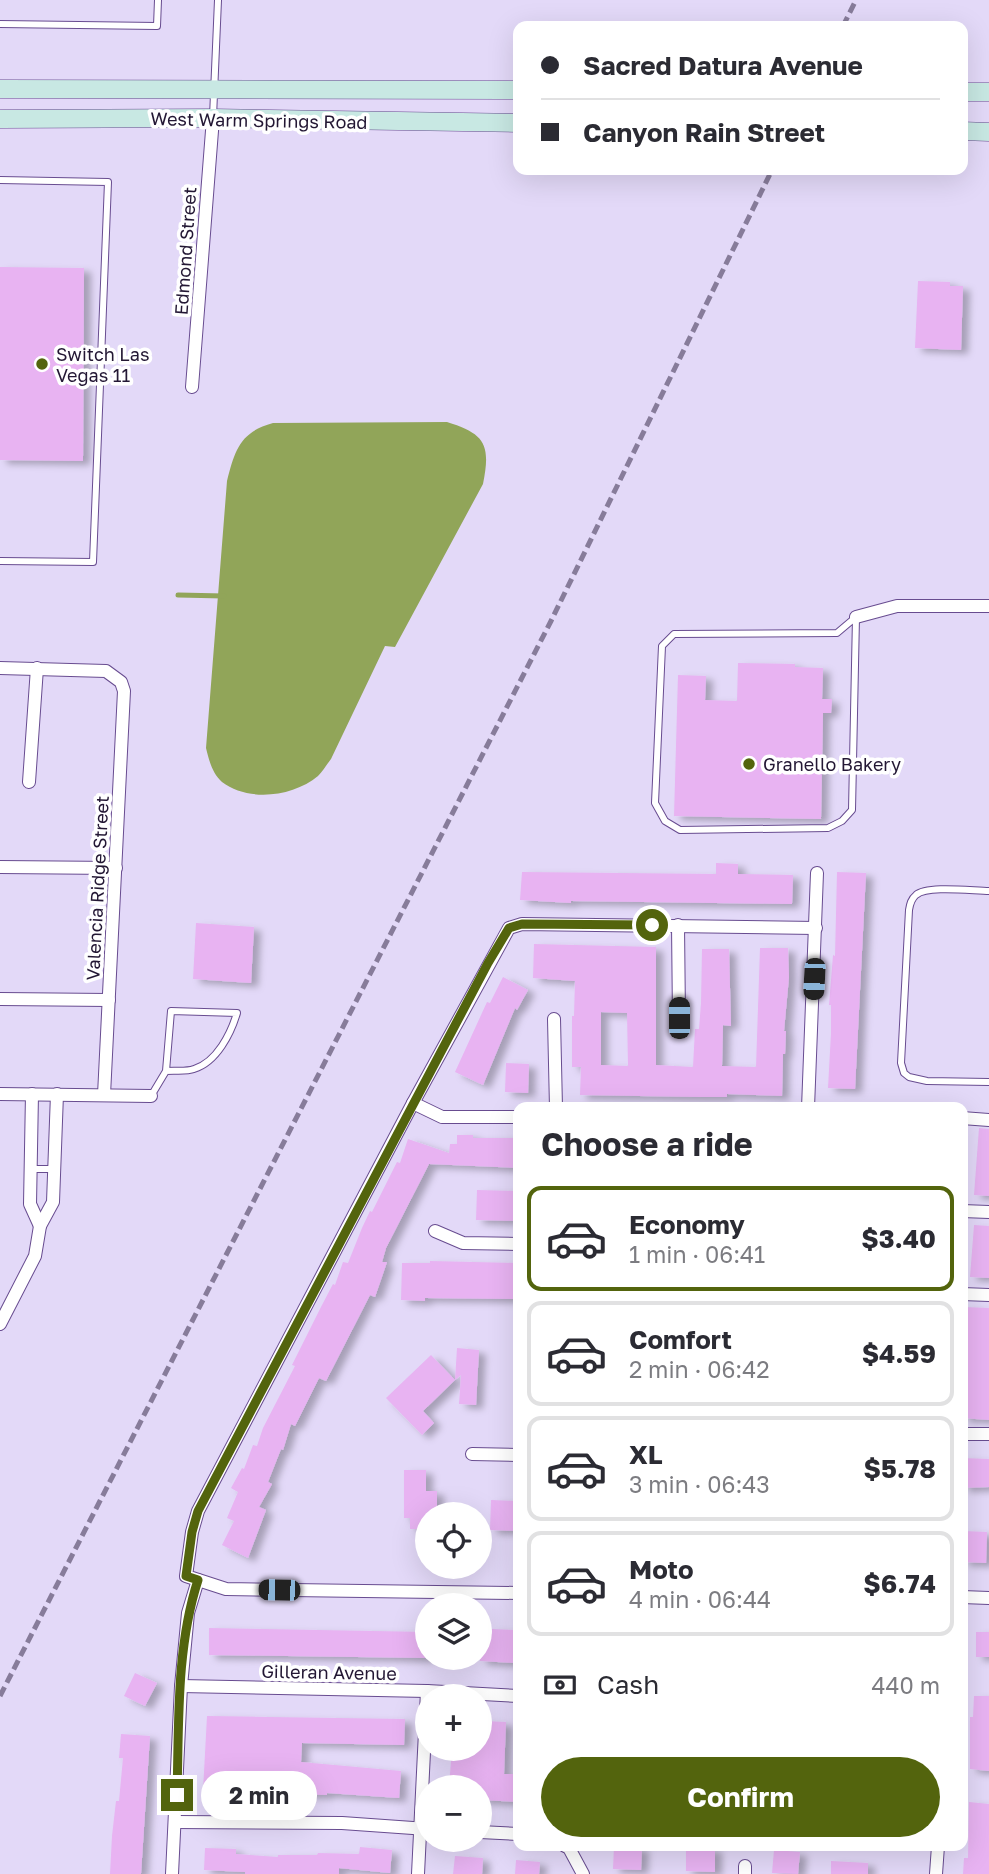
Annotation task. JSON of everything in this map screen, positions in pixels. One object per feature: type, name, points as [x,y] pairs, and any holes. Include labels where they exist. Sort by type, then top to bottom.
[{"type":"main road","name":"West Warm Springs Road","points":[[0,89],[513,90]]},
{"type":"main road","points":[[968,92],[989,92]]},
{"type":"main road","name":"West Warm Springs Road","points":[[0,119],[213,118],[513,124]]},
{"type":"main road","points":[[968,131],[989,132]]},
{"type":"street","name":"Edmond Street","points":[[192,387],[213,118]]},
{"type":"street","points":[[856,617],[897,606],[989,606]]},
{"type":"street","points":[[0,668],[37,668],[29,782]]},
{"type":"street","name":"Valencia Ridge Street","points":[[37,668],[106,671],[121,682],[124,691],[104,1095]]},
{"type":"street","points":[[0,867],[116,868]]},
{"type":"street","points":[[808,1102],[817,873]]},
{"type":"street","points":[[172,1874],[181,1686],[192,1578],[192,1532],[198,1511],[413,1103],[509,928],[522,924],[816,928]]},
{"type":"street","points":[[678,925],[679,1018]]},
{"type":"street","points":[[0,999],[109,1000]]},
{"type":"street","points":[[554,1019],[556,1102]]},
{"type":"street","points":[[0,1094],[151,1096]]},
{"type":"street","points":[[33,1094],[30,1204],[40,1226]]},
{"type":"street","points":[[0,1324],[35,1256],[40,1226],[52,1202],[57,1094]]},
{"type":"street","points":[[413,1103],[442,1117],[513,1117]]},
{"type":"street","points":[[968,1118],[989,1120]]},
{"type":"street","points":[[968,1211],[989,1212]]},
{"type":"street","points":[[435,1231],[463,1243],[513,1244]]},
{"type":"street","points":[[968,1294],[989,1295]]},
{"type":"street","points":[[968,1434],[989,1434]]},
{"type":"street","points":[[472,1454],[513,1455]]},
{"type":"street","points":[[192,1578],[226,1589],[513,1593]]},
{"type":"street","points":[[968,1597],[989,1598]]},
{"type":"street","name":"Gilleran Avenue","points":[[181,1686],[415,1691]]},
{"type":"street","name":"Gilleran Avenue","points":[[492,1695],[513,1696]]},
{"type":"street","points":[[176,1822],[342,1823],[415,1828]]},
{"type":"street","points":[[492,1833],[513,1834]]},
{"type":"street","points":[[569,1851],[583,1874]]},
{"type":"street","points":[[936,1874],[938,1851]]},
{"type":"street","points":[[418,1874],[421,1852]]},
{"type":"lane","points":[[0,24],[157,26],[158,0]]},
{"type":"lane","points":[[213,118],[218,0]]},
{"type":"lane","points":[[0,180],[108,182],[93,562],[0,561]]},
{"type":"lane","points":[[856,617],[852,810],[842,821],[828,828],[680,830],[665,821],[655,803],[662,646],[674,634],[837,633],[856,617]]},
{"type":"lane","points":[[989,891],[928,891],[916,894],[911,901],[901,1063],[904,1073],[916,1079],[989,1082]]},
{"type":"lane","points":[[151,1096],[166,1071],[171,1011],[237,1013],[232,1029],[214,1055],[204,1064],[195,1069],[166,1071]]},
{"type":"lane","points":[[32,1169],[54,1169]]},
{"type":"shaded area","points":[[447,422],[470,431],[482,442],[486,459],[483,484],[395,647],[385,646],[331,759],[318,776],[308,783],[283,792],[244,792],[222,782],[213,770],[206,748],[227,481],[236,451],[246,437],[273,423]]},
{"type":"building","name":"Switch Las Vegas 11","points":[[0,267],[84,268],[83,461],[0,460]]},
{"type":"building","points":[[918,281],[950,282],[950,286],[963,286],[961,350],[915,348]]},
{"type":"building","name":"Granello Bakery","points":[[738,663],[795,664],[795,667],[823,668],[822,699],[832,699],[831,713],[823,713],[821,819],[674,816],[678,675],[706,676],[705,700],[737,701]]},
{"type":"building","points":[[716,863],[738,864],[738,874],[793,875],[792,904],[571,903],[520,900],[522,872],[716,874]]},
{"type":"building","points":[[837,872],[866,873],[855,1089],[828,1088],[831,1033],[829,1005],[833,955],[835,956]]},
{"type":"building","points":[[196,923],[254,927],[251,983],[193,979]]},
{"type":"building","points":[[534,944],[656,947],[656,1065],[693,1067],[695,1029],[699,1029],[701,1003],[702,949],[729,949],[731,1026],[723,1025],[722,1066],[756,1067],[760,948],[788,948],[789,977],[782,1096],[580,1095],[581,1067],[572,1067],[575,981],[533,978]],"holes":[[[601,1012],[627,1013],[628,1066],[601,1065]]]},
{"type":"building","points":[[503,977],[528,990],[517,1010],[515,1008],[483,1085],[455,1072],[487,1002],[490,1003]]},
{"type":"building","points":[[506,1063],[529,1064],[528,1093],[505,1092]]},
{"type":"building","points":[[979,1128],[989,1129],[989,1196],[974,1195]]},
{"type":"building","points":[[457,1135],[473,1135],[473,1138],[513,1138],[513,1168],[429,1164],[386,1248],[382,1262],[387,1262],[375,1297],[370,1295],[326,1381],[319,1378],[295,1426],[291,1424],[283,1450],[281,1449],[268,1482],[272,1484],[259,1507],[266,1510],[248,1558],[222,1545],[234,1521],[227,1518],[238,1492],[231,1488],[242,1468],[244,1469],[253,1445],[257,1446],[263,1428],[295,1366],[292,1365],[333,1284],[335,1285],[343,1262],[348,1263],[370,1211],[372,1212],[397,1162],[400,1163],[408,1139],[449,1153],[450,1144],[457,1144]]},
{"type":"building","points":[[477,1190],[513,1191],[513,1221],[476,1220]]},
{"type":"building","points":[[974,1225],[989,1226],[989,1278],[970,1277]]},
{"type":"building","points":[[402,1263],[513,1263],[513,1299],[401,1300]]},
{"type":"building","points":[[968,1307],[989,1308],[989,1420],[968,1418]]},
{"type":"building","points":[[457,1348],[479,1350],[476,1405],[459,1404],[461,1375],[455,1380]]},
{"type":"building","points":[[431,1355],[455,1380],[423,1411],[434,1423],[422,1435],[386,1398]]},
{"type":"building","points":[[968,1458],[989,1459],[989,1487],[968,1488]]},
{"type":"building","points":[[404,1470],[426,1470],[426,1491],[437,1491],[437,1502],[415,1502],[415,1529],[410,1529],[410,1518],[404,1518]]},
{"type":"building","points":[[491,1500],[513,1501],[513,1531],[492,1530]]},
{"type":"building","points":[[968,1531],[987,1532],[986,1563],[968,1562]]},
{"type":"building","points":[[209,1628],[415,1632],[415,1658],[209,1655]]},
{"type":"building","points":[[492,1629],[513,1630],[513,1663],[492,1662]]},
{"type":"building","points":[[976,1632],[989,1632],[989,1657],[976,1657]]},
{"type":"building","points":[[135,1673],[157,1683],[145,1706],[124,1696]]},
{"type":"building","points":[[974,1696],[989,1696],[989,1771],[970,1769],[970,1717],[973,1717]]},
{"type":"building","points":[[207,1716],[405,1719],[404,1745],[302,1743],[301,1762],[401,1771],[399,1798],[327,1793],[203,1791]]},
{"type":"building","points":[[492,1721],[506,1722],[504,1774],[513,1774],[513,1802],[492,1801],[492,1775],[450,1775],[451,1761],[492,1761]]},
{"type":"building","points":[[121,1734],[150,1736],[141,1874],[110,1874],[112,1836],[123,1758],[119,1758]]},
{"type":"building","points":[[969,1802],[989,1804],[989,1874],[963,1874],[964,1858],[968,1858]]},
{"type":"building","points":[[360,1847],[392,1850],[390,1873],[339,1868],[339,1874],[245,1874],[204,1870],[205,1848],[236,1849],[236,1854],[278,1857],[318,1853],[359,1854]]},
{"type":"building","points":[[614,1851],[642,1851],[641,1870],[613,1869]]},
{"type":"building","points":[[686,1851],[715,1851],[715,1872],[686,1871]]},
{"type":"building","points":[[774,1851],[800,1852],[798,1874],[772,1873]]},
{"type":"building","points":[[455,1856],[483,1858],[482,1874],[453,1874]]},
{"type":"building","points":[[516,1860],[540,1862],[539,1874],[515,1874]]},
{"type":"building","points":[[831,1861],[868,1863],[868,1874],[831,1874]]},
{"type":"waterway","points":[[178,595],[224,596]]},
{"type":"railway","points":[[846,21],[856,0]]},
{"type":"railway","points":[[0,1696],[551,621],[770,175]]},
{"type":"place","name":"Switch Las Vegas 11","points":[[42,364]]},
{"type":"place","name":"Granello Bakery","points":[[749,764]]},
{"type":"route","points":[[177,1795],[181,1686],[188,1613],[198,1580],[186,1576],[198,1511],[488,963],[509,928],[522,924],[652,925]]}]
